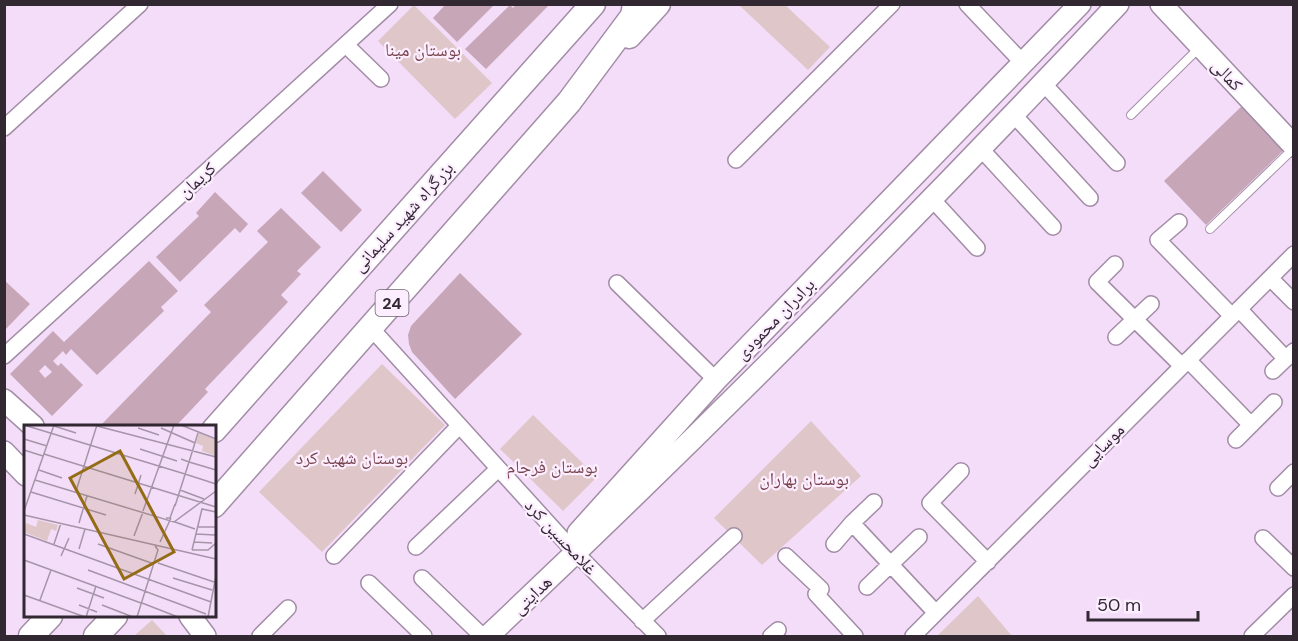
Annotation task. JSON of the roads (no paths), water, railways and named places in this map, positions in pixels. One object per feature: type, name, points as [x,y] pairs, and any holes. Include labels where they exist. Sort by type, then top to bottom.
[{"type":"highway","name":"بزرگراه شهید سلیمانی","points":[[216,428],[593,4]]},
{"type":"highway","points":[[526,78],[606,4]]},
{"type":"highway","points":[[569,102],[633,16],[635,4]]},
{"type":"highway","name":"24","points":[[216,503],[658,4]]},
{"type":"highway","points":[[31,636],[48,617]]},
{"type":"highway","points":[[96,636],[113,617]]},
{"type":"main road","name":"برادران محمودی","points":[[572,549],[716,380],[1080,4]]},
{"type":"main road","name":"برادران محمودی","points":[[572,549],[735,399],[1014,115],[1118,4]]},
{"type":"main road","name":"کمالی","points":[[1162,5],[1293,147]]},
{"type":"main road","points":[[1023,63],[1044,84]]},
{"type":"main road","points":[[4,400],[32,425]]},
{"type":"main road","name":"هدایتی","points":[[480,635],[572,549]]},
{"type":"main road","points":[[191,617],[205,636]]},
{"type":"street","points":[[4,128],[140,4]]},
{"type":"street","name":"کریمان","points":[[4,356],[390,4]]},
{"type":"street","points":[[736,160],[892,4]]},
{"type":"street","points":[[968,4],[1023,63]]},
{"type":"street","points":[[346,45],[381,79]]},
{"type":"street","points":[[1044,84],[1117,163]]},
{"type":"street","points":[[1014,115],[1090,198]]},
{"type":"street","points":[[981,149],[1053,227]]},
{"type":"street","points":[[932,199],[977,248]]},
{"type":"street","points":[[1179,222],[1158,240],[1236,312],[1290,355],[1273,371]]},
{"type":"street","name":"موسایی","points":[[913,636],[1293,254]]},
{"type":"street","points":[[1115,264],[1092,286],[1135,319],[1251,425]]},
{"type":"street","points":[[1270,278],[1293,302]]},
{"type":"street","points":[[617,283],[716,380]]},
{"type":"street","points":[[1116,337],[1151,304]]},
{"type":"street","name":"غلامحسین کرد","points":[[370,327],[572,549],[658,636]]},
{"type":"street","points":[[1236,440],[1274,402]]},
{"type":"street","points":[[334,556],[459,426]]},
{"type":"street","points":[[416,547],[498,469]]},
{"type":"street","points":[[961,471],[930,503],[988,562]]},
{"type":"street","points":[[1278,488],[1293,472]]},
{"type":"street","points":[[834,544],[874,502]]},
{"type":"street","points":[[852,523],[936,613]]},
{"type":"street","points":[[642,621],[734,536]]},
{"type":"street","points":[[867,587],[919,537]]},
{"type":"street","points":[[1263,538],[1293,568]]},
{"type":"street","points":[[786,556],[821,589],[816,594],[855,636]]},
{"type":"street","points":[[422,578],[480,635]]},
{"type":"street","points":[[369,583],[424,636]]},
{"type":"street","points":[[1252,636],[1293,595]]},
{"type":"street","points":[[260,636],[288,608]]},
{"type":"lane","points":[[1131,115],[1200,47]]},
{"type":"lane","points":[[1210,229],[1293,147]]},
{"type":"park label","name":"بوستان مینا","points":[[423,50]]},
{"type":"park label","name":"بوستان شهید کرد","points":[[352,458]]},
{"type":"park label","name":"بوستان فرجام","points":[[552,467]]},
{"type":"park label","name":"بوستان بهاران","points":[[804,479]]}]
